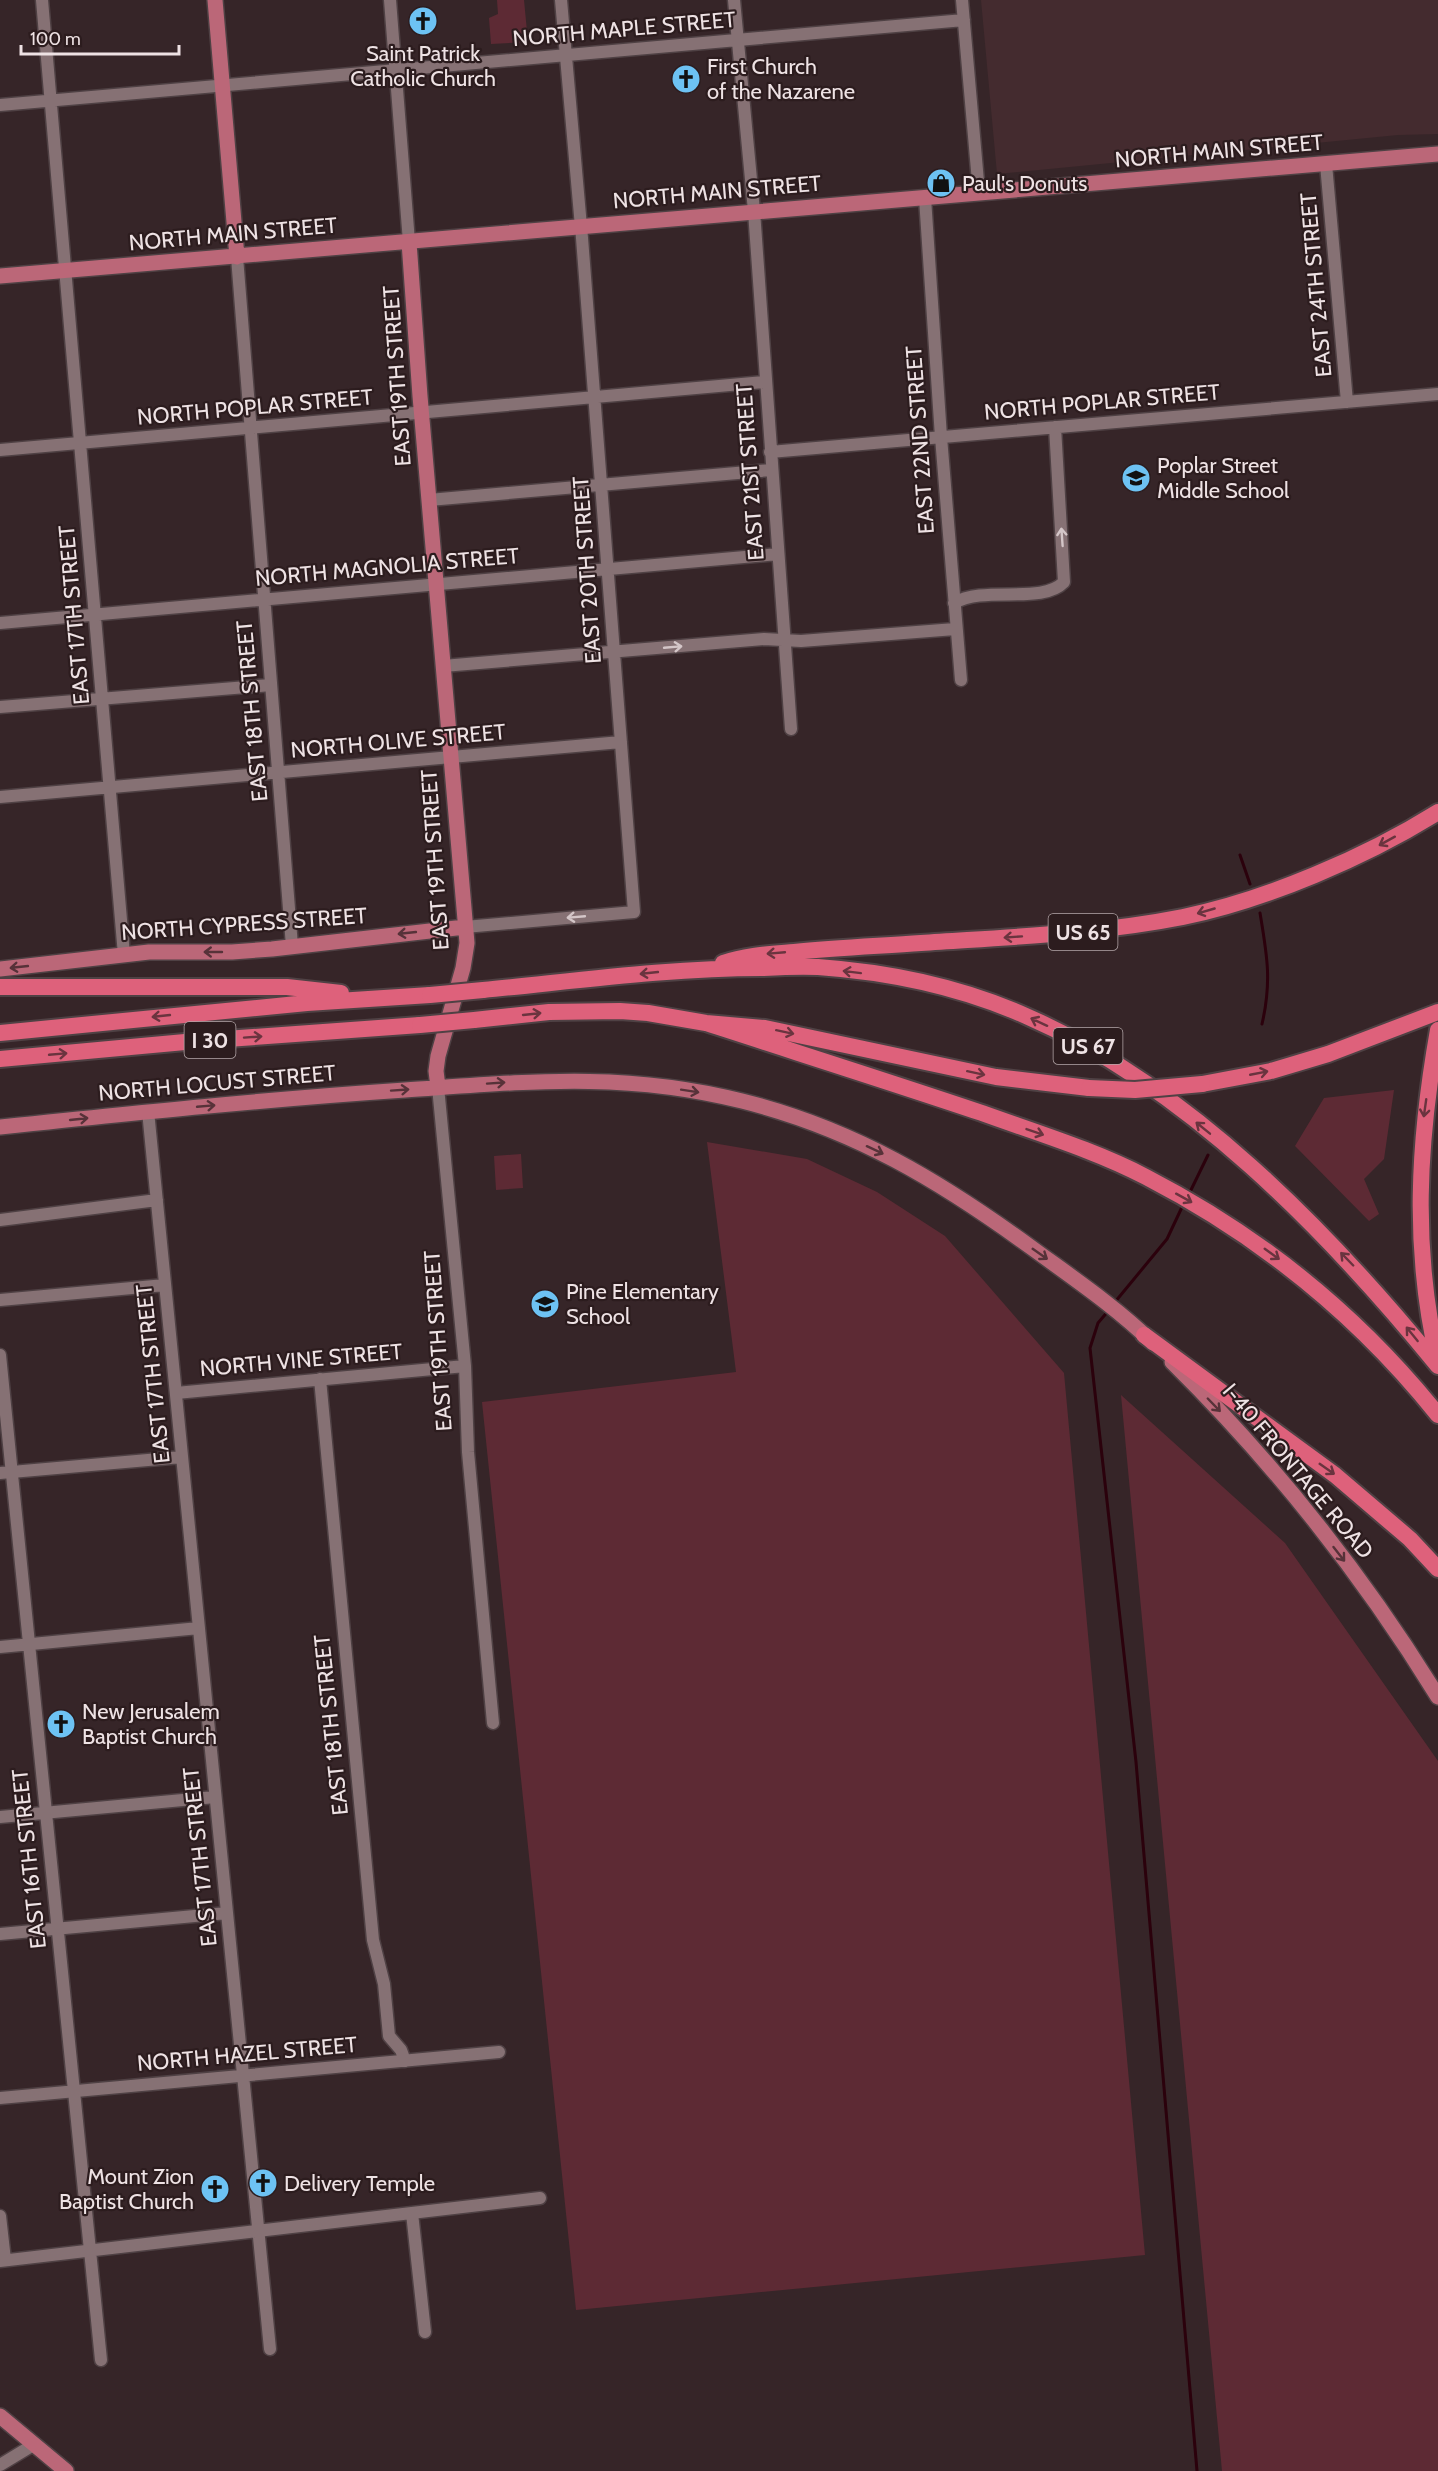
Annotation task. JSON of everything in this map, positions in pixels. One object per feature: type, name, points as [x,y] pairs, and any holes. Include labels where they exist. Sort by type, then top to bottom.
[{"type":"highway","name":"US 65","points":[[707,968],[742,956],[1084,932],[1185,916],[1280,888],[1325,870],[1378,846],[1438,812]]},
{"type":"highway","name":"US 67","points":[[707,968],[817,967],[889,976],[965,993],[1057,1030],[1111,1060],[1233,1152],[1322,1234],[1386,1302],[1438,1363]]},
{"type":"highway","name":"I 30","points":[[0,1033],[295,1004],[386,999],[707,968]]},
{"type":"highway","points":[[0,987],[287,987],[386,999]]},
{"type":"highway","points":[[706,1023],[765,1028],[996,1077],[1089,1088],[1135,1090],[1202,1084],[1282,1067],[1328,1054],[1390,1029],[1438,1000]]},
{"type":"highway","name":"I 30","points":[[0,1059],[185,1042],[420,1025],[549,1012],[621,1011],[706,1023]]},
{"type":"highway","points":[[1410,1019],[1438,1012]]},
{"type":"highway","points":[[706,1023],[881,1079],[1066,1143],[1145,1176],[1224,1220],[1319,1291],[1364,1331],[1402,1371],[1438,1415]]},
{"type":"highway","points":[[1438,1030],[1424,1117],[1419,1196],[1424,1274],[1438,1363]]},
{"type":"highway","points":[[1144,1335],[1335,1475],[1402,1531],[1438,1569]]},
{"type":"main road","points":[[215,0],[237,257]]},
{"type":"main road","name":"NORTH MAIN STREET","points":[[0,276],[1438,154]]},
{"type":"main road","name":"EAST 19TH STREET","points":[[409,242],[466,954],[438,1056],[436,1071],[438,1088]]},
{"type":"main road","name":"NORTH CYPRESS STREET","points":[[0,969],[149,952],[232,952],[465,927]]},
{"type":"main road","name":"NORTH LOCUST STREET","points":[[0,1127],[304,1096],[512,1082],[616,1081],[695,1091],[743,1101],[783,1113],[865,1145],[939,1184],[982,1211],[1098,1297]]},
{"type":"main road","name":"I-40 FRONTAGE ROAD","points":[[1098,1297],[1144,1335],[1231,1422],[1286,1485],[1378,1606],[1438,1697]]},
{"type":"main road","points":[[0,2416],[66,2471]]},
{"type":"street","name":"EAST 17TH STREET","points":[[42,0],[124,955]]},
{"type":"street","points":[[390,0],[409,242]]},
{"type":"street","name":"EAST 20TH STREET","points":[[561,0],[595,397],[634,912]]},
{"type":"street","name":"EAST 21ST STREET","points":[[734,0],[754,211],[764,382],[791,729]]},
{"type":"street","points":[[962,0],[979,193]]},
{"type":"street","name":"NORTH MAPLE STREET","points":[[0,105],[964,20]]},
{"type":"street","name":"EAST 24TH STREET","points":[[1326,164],[1347,402]]},
{"type":"street","name":"EAST 22ND STREET","points":[[925,198],[955,629],[961,680]]},
{"type":"street","name":"EAST 18TH STREET","points":[[237,257],[292,946]]},
{"type":"street","name":"NORTH POPLAR STREET","points":[[0,450],[764,382]]},
{"type":"street","name":"NORTH POPLAR STREET","points":[[770,452],[1438,394]]},
{"type":"street","points":[[954,603],[971,595],[1053,590],[1064,582],[1055,427]]},
{"type":"street","points":[[429,500],[771,470]]},
{"type":"street","name":"NORTH MAGNOLIA STREET","points":[[0,623],[778,554]]},
{"type":"street","points":[[443,666],[764,639],[801,641],[955,629]]},
{"type":"street","points":[[0,707],[271,685]]},
{"type":"street","name":"NORTH OLIVE STREET","points":[[0,797],[621,742]]},
{"type":"street","name":"NORTH CYPRESS STREET","points":[[465,927],[634,912]]},
{"type":"street","name":"EAST 19TH STREET","points":[[438,1088],[465,1366],[468,1452],[493,1723]]},
{"type":"street","name":"EAST 17TH STREET","points":[[148,1111],[270,2349]]},
{"type":"street","points":[[0,1220],[157,1200]]},
{"type":"street","points":[[0,1300],[165,1285]]},
{"type":"street","name":"EAST 16TH STREET","points":[[0,1355],[6,1473],[28,1644],[101,2360]]},
{"type":"street","name":"NORTH VINE STREET","points":[[176,1393],[465,1366]]},
{"type":"street","name":"EAST 18TH STREET","points":[[320,1379],[373,1940],[384,1984],[389,2036],[402,2050],[405,2061]]},
{"type":"street","points":[[6,1473],[182,1456]]},
{"type":"street","points":[[0,1647],[199,1628]]},
{"type":"street","points":[[0,1817],[215,1797]]},
{"type":"street","points":[[0,1934],[227,1913]]},
{"type":"street","name":"NORTH HAZEL STREET","points":[[0,2098],[498,2052]]},
{"type":"street","points":[[0,2216],[2,2261],[540,2198]]},
{"type":"street","points":[[412,2213],[424,2332]]},
{"type":"street","points":[[0,2465],[33,2445]]},
{"type":"shaded area","points":[[497,0],[524,0],[528,42],[491,44],[489,18],[498,14]]},
{"type":"shaded area","points":[[981,0],[1438,0],[1438,134],[1398,135],[997,174]]},
{"type":"shaded area","points":[[1394,1090],[1384,1159],[1364,1179],[1379,1214],[1369,1221],[1295,1146],[1324,1098]]},
{"type":"shaded area","points":[[707,1142],[807,1159],[877,1192],[945,1236],[1064,1373],[1145,2255],[576,2310],[482,1402],[736,1372]]},
{"type":"shaded area","points":[[521,1154],[523,1188],[496,1190],[494,1156]]},
{"type":"shaded area","points":[[1121,1395],[1285,1543],[1438,1761],[1438,2471],[1222,2471]]},
{"type":"waterway","points":[[1240,855],[1250,884]]},
{"type":"waterway","points":[[1260,913],[1268,981],[1262,1024]]},
{"type":"waterway","points":[[1189,1194],[1208,1155]]},
{"type":"waterway","points":[[1115,1302],[1167,1239],[1183,1205]]},
{"type":"waterway","points":[[1109,1310],[1098,1323],[1090,1348],[1136,1762],[1197,2471]]},
{"type":"place","name":"Saint Patrick Catholic Church","points":[[423,21]]},
{"type":"place","name":"First Church of the Nazarene","points":[[686,79]]},
{"type":"place","name":"Paul's Donuts","points":[[941,183]]},
{"type":"place","name":"Poplar Street Middle School","points":[[1136,478]]},
{"type":"place","name":"Pine Elementary School","points":[[545,1304]]},
{"type":"place","name":"New Jerusalem Baptist Church","points":[[61,1724]]},
{"type":"place","name":"Delivery Temple","points":[[263,2183]]},
{"type":"place","name":"Mount Zion Baptist Church","points":[[215,2189]]}]
